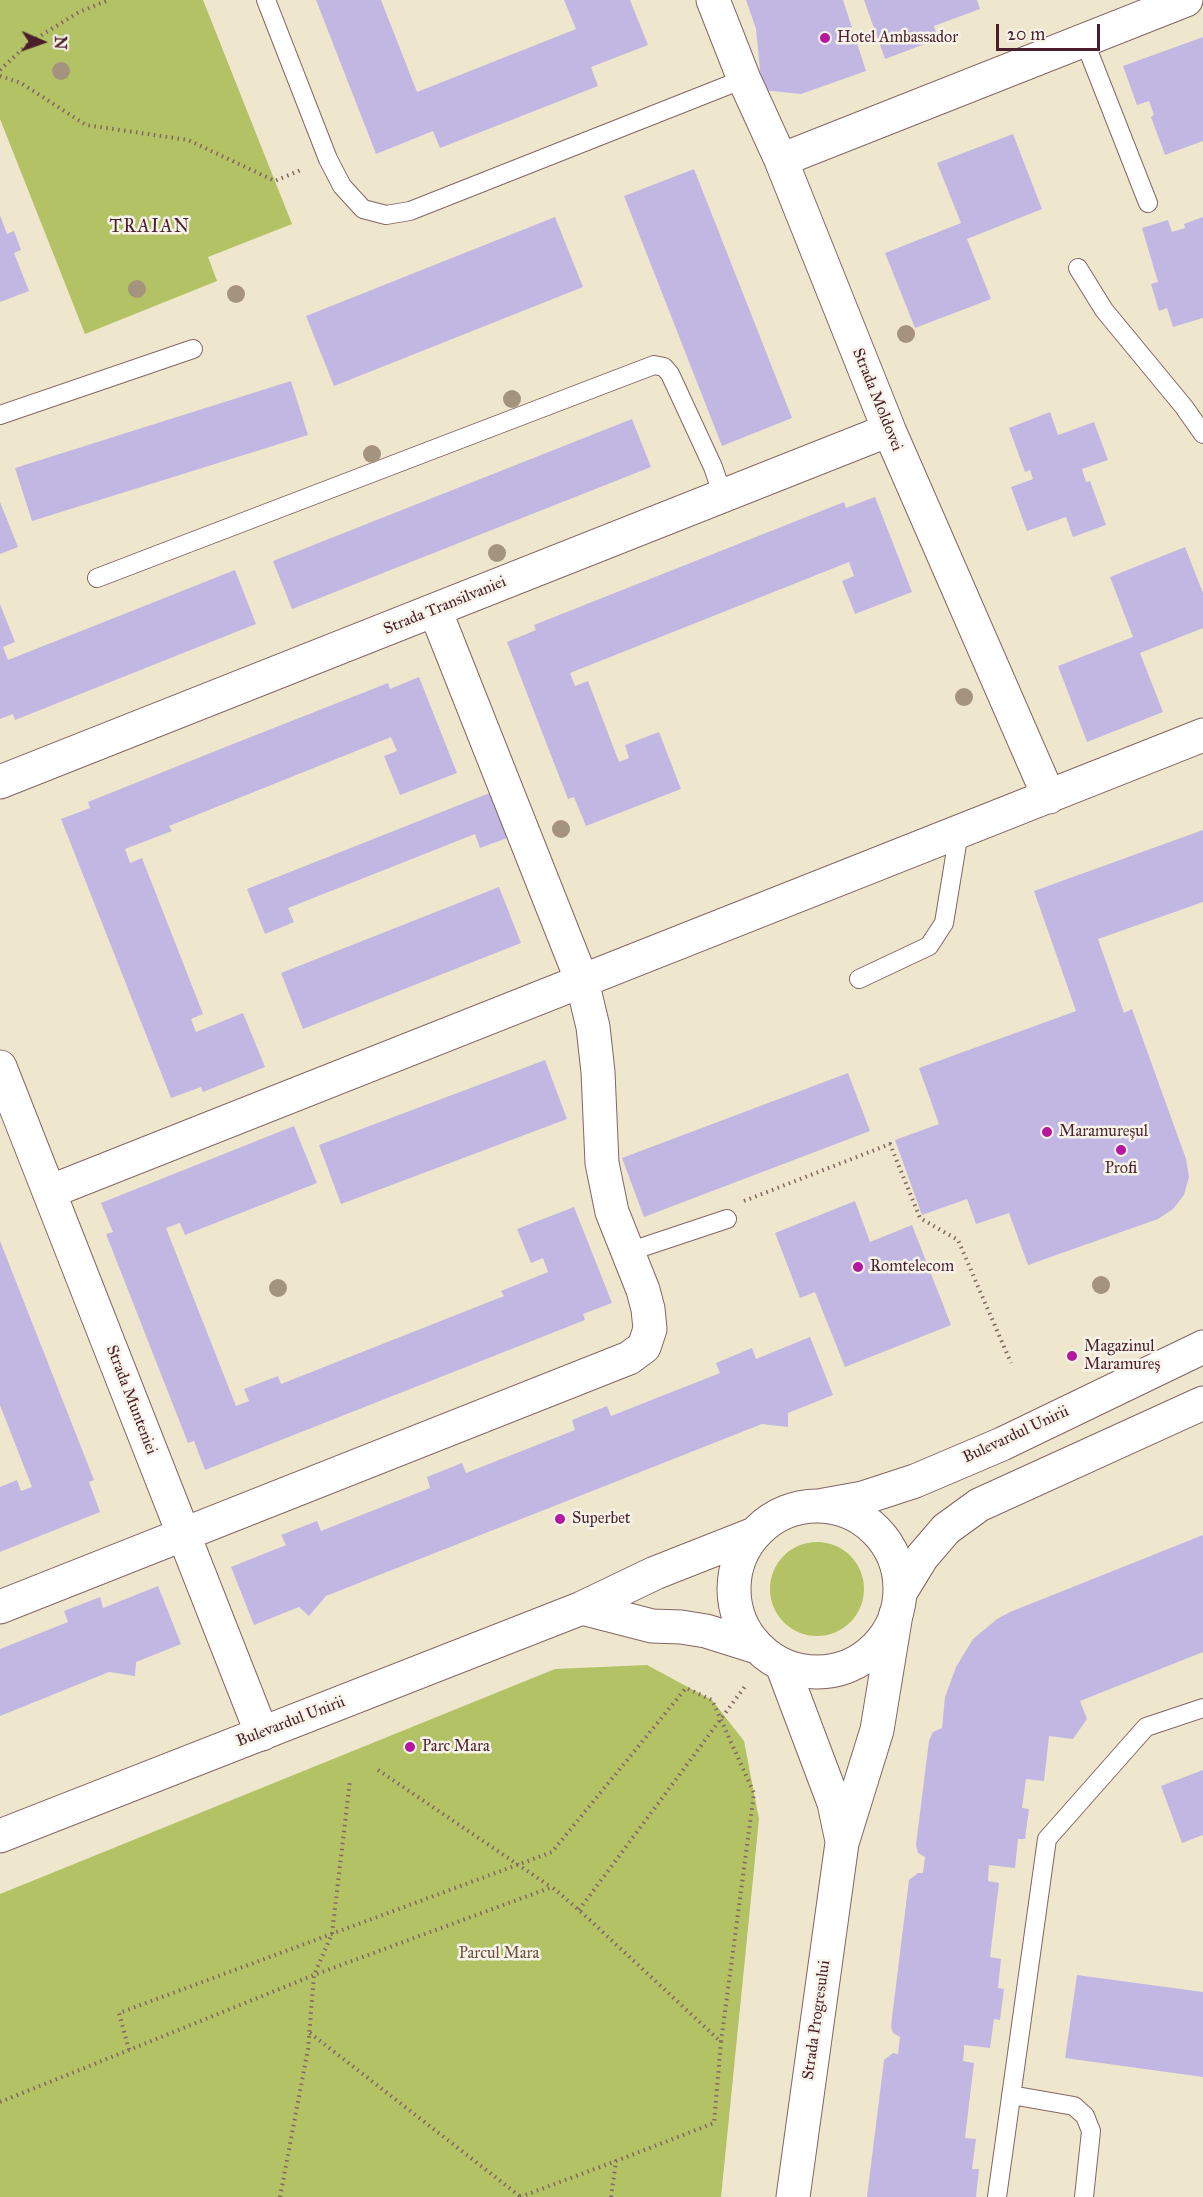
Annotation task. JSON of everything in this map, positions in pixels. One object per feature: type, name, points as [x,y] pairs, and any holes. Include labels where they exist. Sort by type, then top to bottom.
[{"type":"street","name":"Strada Moldovei","points":[[713,0],[744,79],[781,160],[889,430],[1048,796]]},
{"type":"street","points":[[781,160],[1084,40],[1136,9],[1186,0]]},
{"type":"street","name":"Strada Transilvaniei","points":[[0,782],[889,430]]},
{"type":"street","points":[[0,1607],[629,1358],[644,1347],[650,1329],[643,1290],[612,1212],[602,1163],[598,1072],[593,1027],[582,981],[435,610]]},
{"type":"street","points":[[49,1192],[1203,735]]},
{"type":"street","name":"Strada Munteniei","points":[[3,1081],[49,1192],[262,1734]]},
{"type":"street","name":"Bulevardul Unirii","points":[[770,1656],[743,1627],[735,1603],[734,1578],[741,1555],[754,1534],[774,1517],[797,1508],[863,1498],[915,1481],[1002,1444],[1203,1347]]},
{"type":"street","points":[[582,1608],[652,1626],[706,1631],[805,1671],[829,1671],[852,1664],[872,1652],[887,1634],[898,1604],[922,1557],[946,1529],[979,1504],[1203,1403]]},
{"type":"street","name":"Bulevardul Unirii","points":[[822,1505],[848,1511],[870,1524],[887,1544],[897,1567],[898,1604]]},
{"type":"street","name":"Bulevardul Unirii","points":[[0,1836],[582,1608],[655,1573],[754,1534]]},
{"type":"street","name":"Strada Progresului","points":[[793,2197],[842,1843],[877,1730],[898,1604]]},
{"type":"street","name":"Strada Progresului","points":[[770,1656],[834,1803],[842,1843]]},
{"type":"lane","points":[[266,0],[328,159],[342,186],[363,209],[386,215],[410,211],[744,79]]},
{"type":"lane","points":[[1084,40],[1148,203]]},
{"type":"lane","points":[[1078,268],[1104,310],[1184,406],[1203,435]]},
{"type":"lane","points":[[0,415],[193,349]]},
{"type":"lane","points":[[97,578],[654,365],[664,367],[670,374],[713,467],[723,496]]},
{"type":"lane","points":[[859,979],[929,946],[944,923],[959,832]]},
{"type":"lane","points":[[628,1252],[727,1219]]},
{"type":"lane","points":[[997,2197],[1047,1839],[1146,1727],[1203,1707]]},
{"type":"lane","points":[[1011,2095],[1074,2106],[1085,2116],[1091,2131],[1084,2197]]},
{"type":"path","points":[[0,70],[28,43],[79,12],[109,0]]},
{"type":"path","points":[[0,76],[21,83],[86,125],[188,140],[275,181],[328,159]]},
{"type":"path","points":[[727,1219],[744,1201],[890,1144],[920,1218],[958,1240],[1011,1363]]},
{"type":"path","points":[[579,1910],[746,1685]]},
{"type":"path","points":[[129,2050],[119,2013],[552,1852],[686,1688],[712,1700],[754,1793],[721,2042],[714,2123],[520,2197],[310,2032]]},
{"type":"path","points":[[378,1770],[552,1887],[721,2042]]},
{"type":"path","points":[[280,2197],[310,2032],[314,1975],[332,1934],[350,1780]]},
{"type":"path","points":[[0,2102],[314,1975],[552,1887]]},
{"type":"path","points":[[611,2197],[616,2161]]},
{"type":"green space","points":[[0,0],[203,0],[292,224],[208,257],[217,281],[85,334],[0,119]]},
{"type":"green space","points":[[817,1542],[835,1546],[850,1556],[860,1571],[864,1589],[860,1607],[850,1622],[835,1632],[817,1636],[799,1632],[784,1622],[774,1607],[770,1589],[774,1571],[784,1556],[799,1546]]},
{"type":"green space","name":"Parcul Mara","points":[[647,1665],[712,1700],[744,1741],[759,1819],[721,2197],[0,2197],[0,1894],[555,1669]]},
{"type":"building","points":[[316,0],[381,0],[417,92],[576,29],[564,0],[630,0],[648,45],[591,67],[598,86],[440,148],[433,131],[376,154]]},
{"type":"building","points":[[746,0],[843,0],[866,71],[801,94],[762,90],[756,29]]},
{"type":"building","points":[[864,0],[977,0],[980,9],[934,26],[938,39],[885,59]]},
{"type":"building","points":[[1203,37],[1203,141],[1165,155],[1151,117],[1154,115],[1149,101],[1137,105],[1123,66]]},
{"type":"building","points":[[1013,134],[1042,209],[967,239],[991,299],[915,328],[885,253],[961,223],[937,163]]},
{"type":"building","points":[[694,169],[792,418],[722,446],[624,196]]},
{"type":"building","points":[[0,215],[7,234],[14,231],[21,250],[14,253],[29,291],[0,302]]},
{"type":"building","points":[[555,217],[583,287],[334,386],[306,316]]},
{"type":"building","points":[[1203,217],[1203,318],[1173,327],[1167,308],[1159,311],[1151,284],[1158,282],[1142,228],[1168,220],[1172,232],[1185,228],[1184,224]]},
{"type":"building","points":[[291,381],[308,435],[32,521],[15,468]]},
{"type":"building","points":[[1050,412],[1058,435],[1094,422],[1108,460],[1082,469],[1086,482],[1090,481],[1106,525],[1073,537],[1066,517],[1027,531],[1011,487],[1033,479],[1030,470],[1025,472],[1009,428]]},
{"type":"building","points":[[632,419],[651,467],[292,609],[273,561]]},
{"type":"building","points":[[875,497],[912,592],[855,614],[842,581],[854,576],[849,562],[570,673],[575,686],[588,681],[619,762],[629,758],[625,745],[659,732],[681,789],[586,826],[574,797],[568,799],[507,642],[536,630],[534,625],[844,502],[846,508]]},
{"type":"building","points":[[0,502],[18,547],[0,554]]},
{"type":"building","points":[[1185,547],[1203,593],[1203,628],[1140,653],[1163,712],[1087,742],[1058,666],[1133,637],[1110,577]]},
{"type":"building","points":[[235,570],[256,624],[15,720],[13,714],[0,719],[0,604],[15,642],[3,647],[8,660]]},
{"type":"building","points":[[419,677],[457,773],[400,795],[384,756],[397,751],[391,737],[169,826],[172,831],[125,849],[130,863],[142,858],[203,1014],[191,1019],[196,1032],[243,1013],[265,1067],[203,1092],[201,1087],[171,1098],[61,819],[90,808],[88,802],[238,742],[388,683],[390,689]]},
{"type":"building","points":[[492,792],[510,837],[480,848],[475,834],[288,908],[294,922],[265,934],[247,889]]},
{"type":"building","name":"Maramureșul","points":[[1203,830],[1203,902],[1098,939],[1124,1013],[1132,1009],[1186,1159],[1189,1177],[1184,1195],[1173,1209],[1158,1219],[1028,1265],[1009,1213],[976,1224],[967,1199],[922,1215],[895,1140],[939,1124],[919,1068],[1076,1011],[1034,891]]},
{"type":"building","points":[[499,887],[521,943],[303,1029],[281,973]]},
{"type":"building","points":[[545,1060],[567,1119],[341,1204],[319,1145]]},
{"type":"building","points":[[848,1073],[870,1131],[644,1217],[622,1158]]},
{"type":"building","points":[[294,1126],[317,1183],[185,1235],[180,1223],[166,1228],[236,1406],[249,1401],[244,1389],[278,1376],[281,1384],[504,1296],[501,1291],[548,1272],[543,1258],[531,1263],[517,1229],[574,1207],[612,1303],[583,1314],[585,1320],[205,1470],[194,1441],[188,1443],[106,1234],[113,1232],[101,1203]]},
{"type":"building","name":"Romtelecom","points":[[855,1201],[870,1242],[912,1225],[951,1325],[845,1367],[815,1292],[800,1298],[775,1233]]},
{"type":"building","points":[[0,1241],[94,1480],[89,1482],[100,1512],[0,1552],[0,1487],[17,1480],[21,1491],[32,1487],[0,1405]]},
{"type":"building","points":[[810,1337],[833,1395],[788,1413],[788,1427],[762,1424],[326,1596],[309,1616],[299,1607],[254,1625],[231,1567],[286,1545],[281,1535],[317,1521],[321,1531],[430,1488],[427,1477],[462,1463],[466,1473],[575,1430],[572,1420],[607,1406],[611,1416],[720,1373],[716,1363],[752,1348],[756,1359]]},
{"type":"building","points":[[1203,1535],[1203,1652],[1080,1701],[1087,1719],[1073,1739],[1049,1736],[1044,1781],[1026,1779],[1022,1808],[1029,1809],[1025,1839],[1018,1839],[1015,1868],[989,1865],[988,1881],[999,1883],[990,1957],[1001,1959],[998,1988],[1004,1989],[1000,2020],[994,2019],[990,2048],[964,2045],[963,2061],[974,2063],[965,2138],[976,2139],[972,2169],[979,2169],[976,2197],[867,2197],[884,2060],[893,2053],[898,2054],[900,2037],[893,2033],[891,2026],[909,1880],[918,1873],[923,1873],[925,1857],[918,1853],[916,1845],[929,1741],[933,1732],[942,1728],[945,1697],[956,1667],[973,1639],[997,1619],[1010,1612]]},
{"type":"building","points":[[158,1586],[181,1644],[136,1662],[135,1676],[109,1672],[0,1716],[0,1649],[68,1622],[64,1611],[100,1597],[103,1608]]},
{"type":"building","points":[[1203,1770],[1203,1835],[1182,1843],[1161,1786]]},
{"type":"building","points":[[1077,1975],[1203,1992],[1203,2077],[1065,2058]]},
{"type":"place","name":"Hotel Ambassador","points":[[825,38]]},
{"type":"place","name":"Maramureșul","points":[[1047,1132]]},
{"type":"place","name":"Profi","points":[[1121,1150]]},
{"type":"place","name":"Romtelecom","points":[[858,1267]]},
{"type":"place","name":"Magazinul Maramureș","points":[[1072,1356]]},
{"type":"place","name":"Superbet","points":[[560,1519]]},
{"type":"place","name":"Parc Mara","points":[[410,1747]]},
{"type":"district","name":"TRAIAN","points":[[150,228]]}]
